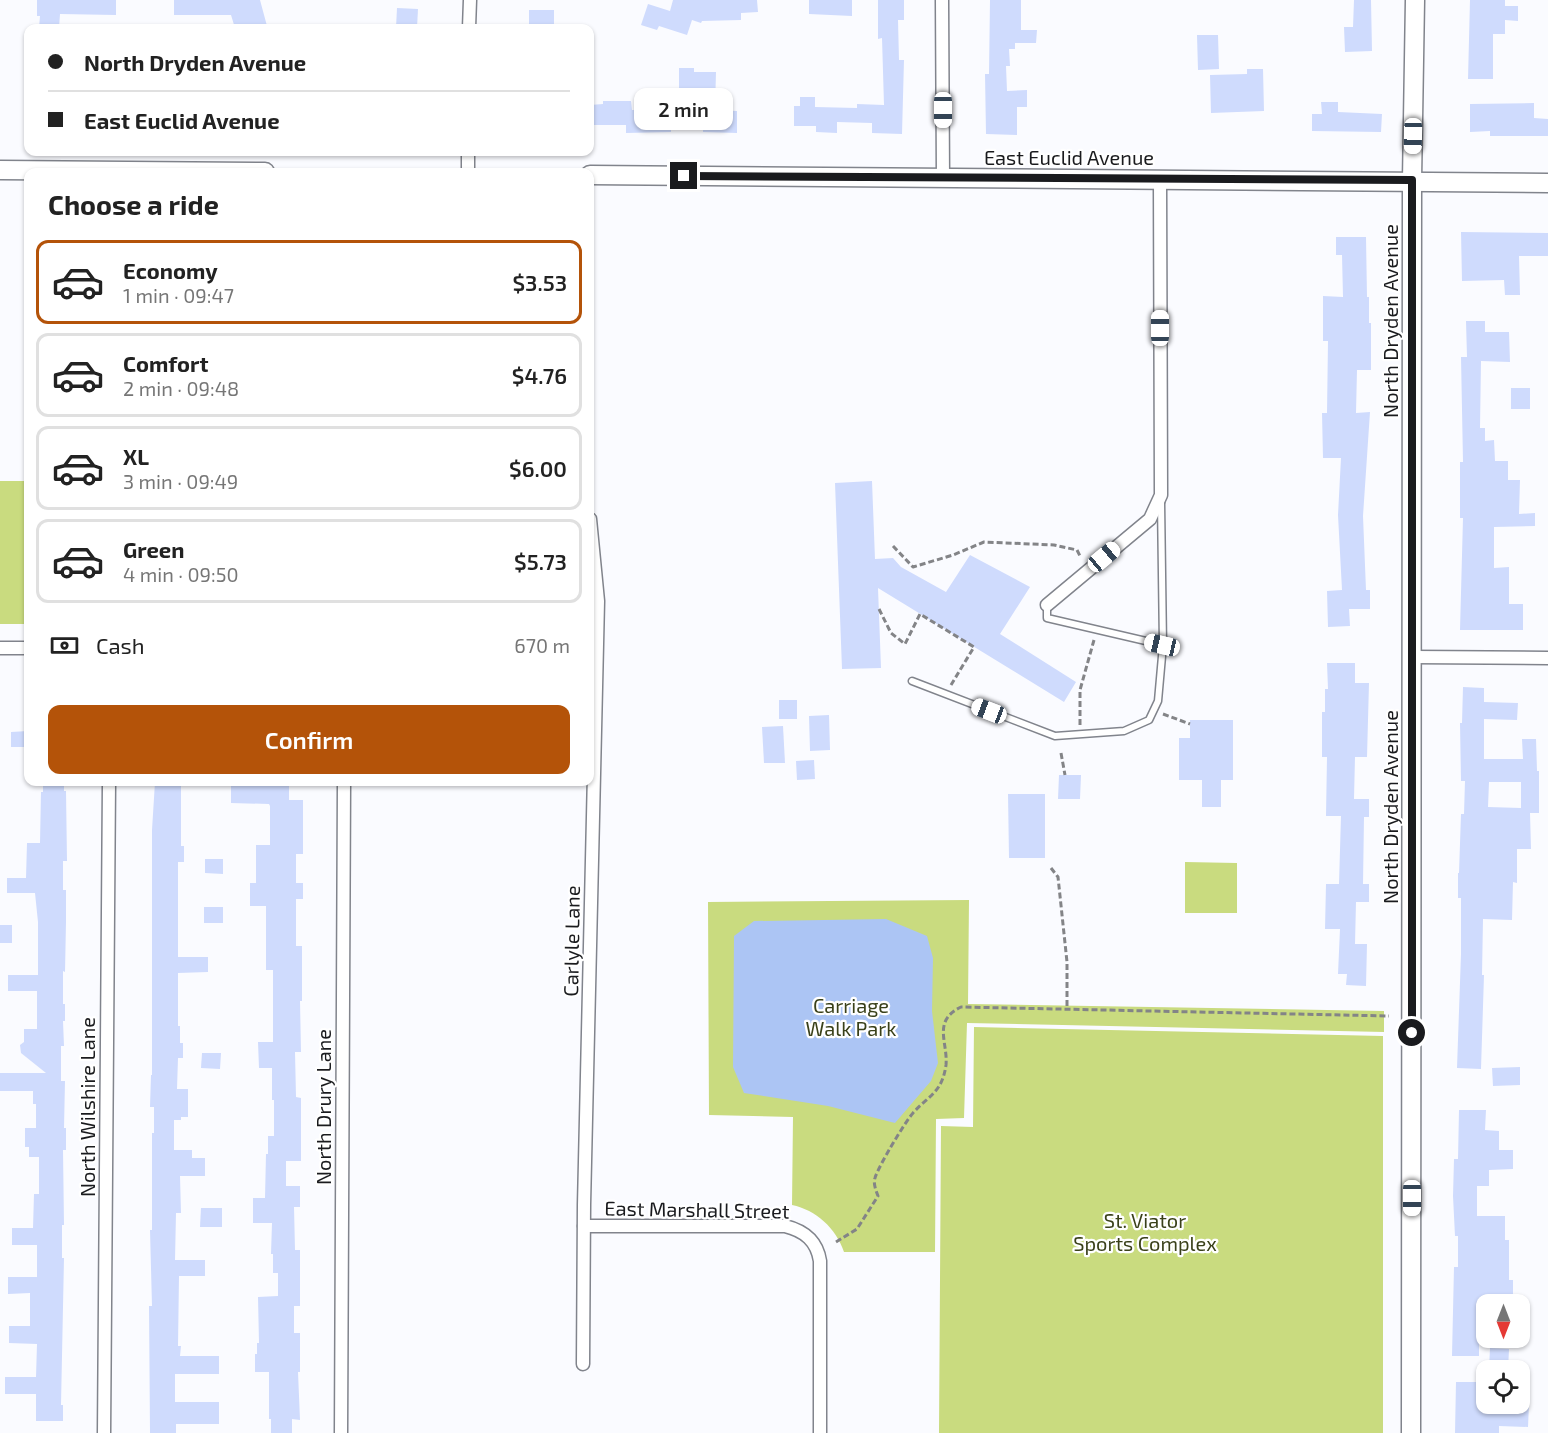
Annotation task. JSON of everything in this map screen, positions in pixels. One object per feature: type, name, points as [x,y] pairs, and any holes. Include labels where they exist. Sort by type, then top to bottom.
[{"type":"street","points":[[469,24],[470,0]]},
{"type":"street","points":[[942,0],[943,178]]},
{"type":"street","name":"North Dryden Avenue","points":[[1411,1433],[1412,180],[1415,0]]},
{"type":"street","points":[[0,170],[24,170]]},
{"type":"street","name":"East Euclid Avenue","points":[[594,175],[1412,180],[1548,183]]},
{"type":"street","points":[[1047,605],[1150,519],[1161,495],[1160,180]]},
{"type":"street","name":"Carlyle Lane","points":[[594,560],[598,601],[594,780]]},
{"type":"street","points":[[0,648],[24,648]]},
{"type":"street","points":[[1413,657],[1548,658]]},
{"type":"street","name":"North Wilshire Lane","points":[[104,1433],[109,786]]},
{"type":"street","name":"North Drury Lane","points":[[341,1433],[344,786]]},
{"type":"street","name":"Carlyle Lane","points":[[583,1364],[594,786]]},
{"type":"street","name":"East Marshall Street","points":[[584,1226],[785,1226],[808,1236],[818,1250],[820,1261],[820,1433]]},
{"type":"lane","points":[[912,681],[1055,736],[1124,731],[1149,720],[1158,701],[1162,645],[1161,495]]},
{"type":"lane","points":[[1047,605],[1047,618],[1162,645]]},
{"type":"path","points":[[893,546],[913,567],[953,555],[984,542],[1054,544],[1077,550],[1089,570]]},
{"type":"path","points":[[879,609],[891,633],[905,644],[920,614],[974,647],[946,694]]},
{"type":"path","points":[[1079,734],[1080,690],[1097,630]]},
{"type":"path","points":[[1153,711],[1190,724]]},
{"type":"path","points":[[1061,753],[1065,775]]},
{"type":"path","points":[[1052,868],[1058,877],[1067,962],[1067,1010]]},
{"type":"path","points":[[836,1242],[857,1229],[878,1196],[875,1178],[904,1124],[937,1092],[946,1064],[943,1032],[950,1016],[956,1010],[968,1007],[1389,1016]]},
{"type":"green space","points":[[0,481],[24,481],[24,624],[0,624]]},
{"type":"green space","points":[[1185,862],[1237,863],[1237,913],[1185,913]]},
{"type":"green space","name":"Carriage Walk Park","points":[[969,900],[968,1004],[1384,1011],[1384,1032],[967,1023],[964,1118],[936,1119],[935,1252],[844,1252],[836,1235],[824,1221],[801,1207],[792,1205],[793,1117],[709,1115],[708,902]]},
{"type":"green space","name":"St. Viator Sports Complex","points":[[974,1027],[1383,1036],[1383,1433],[939,1433],[941,1126],[973,1127]]},
{"type":"water","points":[[886,919],[927,936],[933,958],[932,1011],[938,1063],[931,1081],[895,1123],[828,1106],[744,1093],[733,1067],[734,936],[754,921]]},
{"type":"building","points":[[37,0],[116,0],[116,15],[60,14],[59,24],[39,24],[40,16],[37,16]]},
{"type":"building","points":[[174,0],[260,0],[266,24],[234,24],[231,15],[174,15]]},
{"type":"building","points":[[673,0],[757,0],[758,12],[741,13],[741,20],[702,21],[701,23],[692,20],[687,35],[659,26],[657,30],[641,25],[648,4],[670,11]]},
{"type":"building","points":[[809,0],[852,0],[852,16],[809,14]]},
{"type":"building","points":[[878,0],[904,0],[904,20],[898,20],[899,60],[904,60],[902,134],[872,133],[872,123],[837,122],[837,133],[816,132],[816,126],[794,126],[794,106],[800,106],[800,97],[815,97],[815,107],[857,108],[857,104],[884,105],[882,38],[878,39]]},
{"type":"building","points":[[990,0],[1021,0],[1021,30],[1037,30],[1036,43],[1015,43],[1015,49],[1009,49],[1010,66],[1006,66],[1007,91],[1027,90],[1027,107],[1017,107],[1017,135],[986,134],[985,74],[989,74]]},
{"type":"building","points":[[1354,0],[1371,0],[1372,51],[1345,52],[1344,27],[1353,27]]},
{"type":"building","points":[[1470,0],[1505,0],[1505,6],[1518,6],[1518,21],[1505,20],[1505,34],[1493,34],[1493,79],[1468,79]]},
{"type":"building","points":[[397,8],[418,9],[417,24],[396,24]]},
{"type":"building","points":[[529,10],[554,10],[554,24],[529,24]]},
{"type":"building","points":[[1197,35],[1218,35],[1219,69],[1198,70]]},
{"type":"building","points":[[679,68],[694,68],[694,72],[716,72],[715,110],[737,111],[737,133],[703,132],[703,126],[671,126],[671,132],[626,133],[626,125],[594,125],[594,105],[603,104],[603,101],[631,101],[632,110],[667,109],[667,103],[679,103]]},
{"type":"building","points":[[1247,69],[1263,69],[1264,111],[1211,113],[1210,75],[1247,74]]},
{"type":"building","points":[[1321,102],[1338,102],[1338,112],[1382,114],[1381,132],[1312,131],[1312,114],[1322,114]]},
{"type":"building","points":[[1534,103],[1534,118],[1548,119],[1548,136],[1490,136],[1490,131],[1470,132],[1470,104]]},
{"type":"building","points":[[1461,232],[1548,233],[1548,256],[1519,256],[1520,295],[1505,295],[1504,280],[1462,281]]},
{"type":"building","points":[[1336,237],[1366,237],[1371,370],[1357,370],[1356,413],[1370,412],[1363,516],[1366,590],[1370,590],[1370,609],[1349,609],[1350,626],[1328,627],[1327,591],[1342,590],[1338,515],[1341,458],[1323,458],[1322,413],[1327,413],[1328,341],[1323,341],[1323,296],[1343,297],[1342,255],[1336,255]]},
{"type":"building","points":[[1466,321],[1485,321],[1485,332],[1509,332],[1510,362],[1481,361],[1480,428],[1485,428],[1485,441],[1494,440],[1495,461],[1508,461],[1508,480],[1520,480],[1519,514],[1535,513],[1535,526],[1494,527],[1494,568],[1509,567],[1509,604],[1523,604],[1523,630],[1460,630],[1463,518],[1460,518],[1460,462],[1463,462],[1461,357],[1467,357]]},
{"type":"building","points":[[1511,388],[1530,388],[1530,409],[1511,409]]},
{"type":"building","points":[[872,481],[875,559],[893,558],[901,567],[946,592],[970,555],[1030,587],[1000,634],[1076,682],[1064,702],[878,588],[881,668],[842,669],[835,483]]},
{"type":"building","points":[[1327,663],[1355,663],[1355,683],[1369,683],[1367,757],[1355,757],[1354,799],[1369,799],[1369,817],[1364,817],[1363,884],[1369,884],[1369,902],[1356,902],[1355,944],[1367,944],[1366,986],[1346,985],[1347,974],[1338,974],[1340,929],[1325,929],[1326,884],[1339,884],[1341,816],[1326,816],[1327,757],[1322,757],[1322,712],[1325,712],[1325,689],[1328,689]]},
{"type":"building","points":[[1463,687],[1484,688],[1484,702],[1518,703],[1517,720],[1484,719],[1484,759],[1523,759],[1522,739],[1536,739],[1537,771],[1539,771],[1539,813],[1530,813],[1531,849],[1517,849],[1517,883],[1513,882],[1512,920],[1483,919],[1481,1069],[1457,1068],[1461,954],[1461,898],[1458,898],[1458,873],[1465,781],[1461,781],[1460,723],[1462,723]],"holes":[[[1489,782],[1521,782],[1521,808],[1488,807]]]},
{"type":"building","points":[[779,700],[797,700],[797,719],[779,719]]},
{"type":"building","points":[[829,715],[830,750],[810,751],[809,716]]},
{"type":"building","points":[[1190,720],[1233,720],[1233,780],[1221,780],[1221,807],[1202,807],[1202,780],[1179,780],[1179,738],[1190,738]]},
{"type":"building","points":[[783,726],[785,763],[764,763],[762,727]]},
{"type":"building","points":[[24,731],[24,747],[11,747],[11,732]]},
{"type":"building","points":[[814,760],[815,779],[797,780],[796,761]]},
{"type":"building","points":[[1059,775],[1081,775],[1080,799],[1058,799]]},
{"type":"building","points":[[43,786],[64,786],[64,791],[66,791],[67,861],[63,861],[63,890],[66,890],[65,972],[63,971],[65,1021],[63,1021],[64,1046],[61,1046],[61,1081],[65,1081],[64,1128],[66,1128],[66,1150],[63,1150],[64,1225],[62,1225],[62,1258],[64,1258],[61,1405],[63,1405],[63,1421],[36,1421],[36,1394],[5,1394],[5,1377],[36,1377],[37,1344],[9,1343],[9,1326],[30,1326],[30,1293],[8,1294],[8,1277],[37,1277],[37,1245],[12,1245],[12,1228],[33,1228],[34,1194],[39,1194],[39,1157],[29,1157],[29,1147],[25,1147],[25,1128],[36,1128],[36,1104],[33,1104],[33,1091],[0,1091],[0,1073],[46,1073],[21,1053],[20,1045],[24,1042],[24,1029],[37,1029],[37,991],[8,991],[8,975],[38,975],[38,922],[35,893],[7,893],[7,878],[26,878],[27,843],[40,843],[41,792],[43,792]]},
{"type":"building","points":[[155,786],[181,786],[181,846],[184,846],[184,862],[178,862],[178,957],[208,957],[208,972],[178,973],[178,1026],[180,1026],[180,1043],[183,1043],[183,1058],[178,1058],[177,1089],[188,1089],[188,1117],[174,1120],[174,1150],[192,1150],[192,1158],[205,1158],[205,1176],[180,1176],[181,1213],[176,1213],[175,1260],[205,1260],[205,1276],[179,1276],[178,1346],[181,1346],[180,1356],[219,1356],[219,1374],[175,1374],[175,1402],[219,1402],[219,1424],[176,1424],[176,1433],[150,1433],[149,1306],[152,1306],[150,1230],[152,1230],[152,1133],[154,1133],[154,1107],[150,1107],[152,830]]},
{"type":"building","points":[[231,786],[289,786],[289,800],[303,800],[303,854],[296,854],[296,883],[303,883],[303,899],[296,899],[296,946],[302,946],[301,1052],[295,1052],[296,1097],[301,1098],[301,1161],[286,1161],[286,1186],[300,1186],[300,1207],[294,1207],[295,1250],[300,1250],[300,1306],[294,1306],[294,1333],[300,1333],[300,1372],[298,1372],[300,1420],[292,1419],[292,1433],[271,1433],[269,1372],[255,1372],[255,1354],[257,1354],[257,1343],[259,1343],[258,1297],[278,1296],[278,1273],[273,1273],[273,1254],[271,1254],[272,1223],[253,1223],[253,1198],[265,1198],[268,1136],[274,1136],[272,1068],[259,1068],[258,1042],[273,1042],[273,970],[266,970],[266,906],[250,906],[250,883],[256,883],[256,845],[270,845],[270,806],[269,804],[231,803]]},
{"type":"building","points":[[1008,794],[1045,794],[1045,858],[1009,858]]},
{"type":"building","points":[[205,859],[223,859],[223,874],[205,873]]},
{"type":"building","points":[[204,907],[223,907],[223,923],[204,923]]},
{"type":"building","points":[[0,925],[12,925],[12,943],[0,943]]},
{"type":"building","points":[[202,1053],[221,1053],[220,1069],[201,1068]]},
{"type":"building","points":[[1520,1067],[1520,1085],[1493,1086],[1492,1068]]},
{"type":"building","points":[[1459,1110],[1486,1110],[1485,1130],[1499,1131],[1499,1150],[1513,1150],[1513,1169],[1489,1170],[1489,1186],[1477,1186],[1477,1216],[1505,1216],[1505,1240],[1509,1240],[1509,1280],[1513,1280],[1513,1294],[1476,1294],[1476,1348],[1479,1348],[1479,1356],[1452,1356],[1454,1267],[1458,1267],[1458,1236],[1455,1236],[1453,1196],[1454,1159],[1458,1159]]},
{"type":"building","points":[[201,1208],[222,1208],[222,1227],[200,1227]]},
{"type":"building","points":[[1490,1348],[1509,1349],[1508,1360],[1489,1360]]},
{"type":"building","points":[[1456,1382],[1476,1382],[1476,1414],[1529,1414],[1528,1427],[1499,1426],[1499,1433],[1455,1433]]},
{"type":"route","points":[[684,176],[1412,180],[1412,1033]]}]
